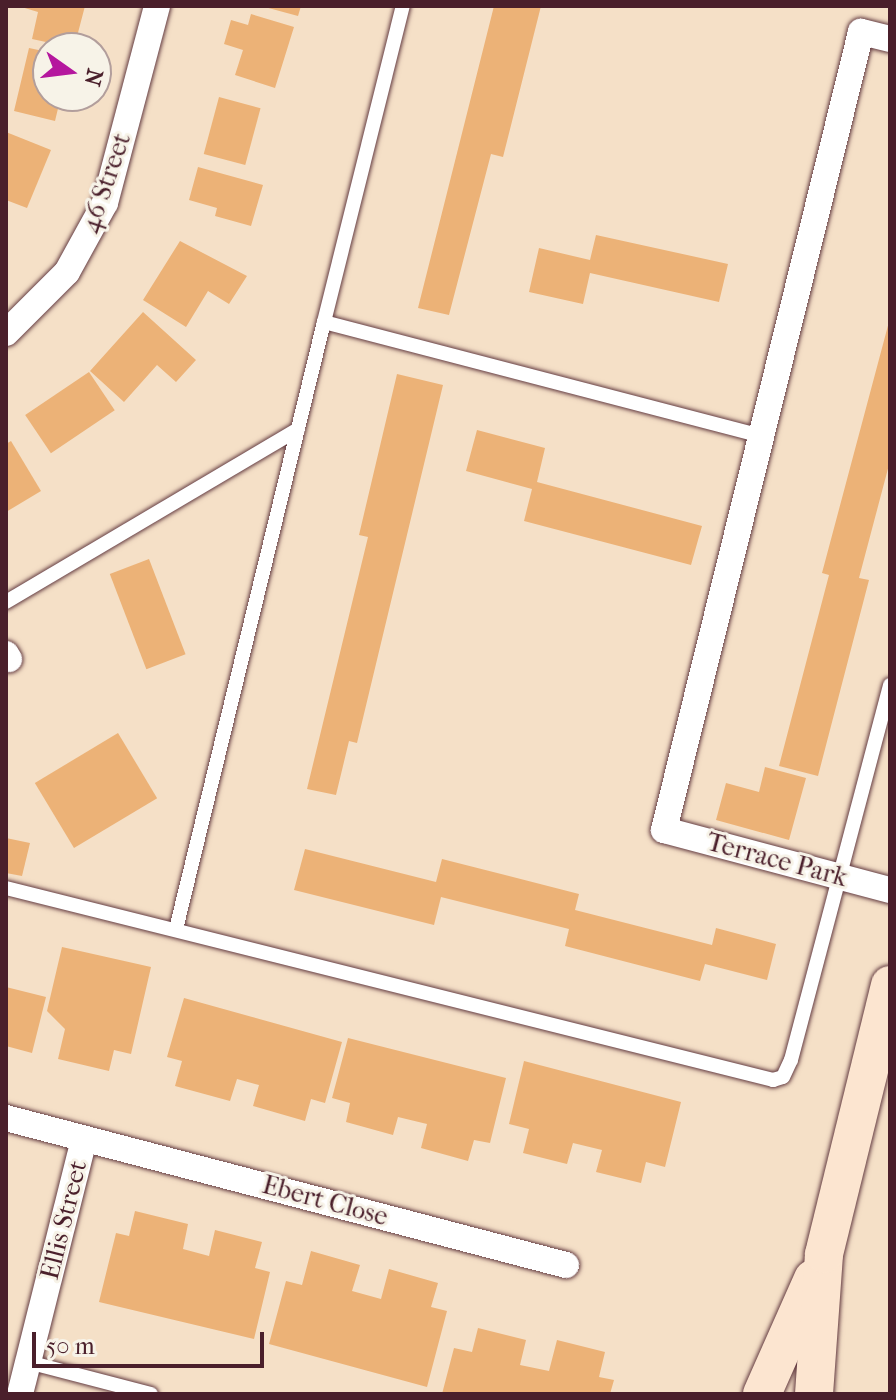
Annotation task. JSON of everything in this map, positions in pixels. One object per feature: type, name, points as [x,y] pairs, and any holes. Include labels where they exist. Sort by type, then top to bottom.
[{"type":"main road","points":[[814,1394],[824,1254],[890,985]]},
{"type":"main road","points":[[762,1394],[824,1254]]},
{"type":"street","name":"46 Street","points":[[6,333],[67,272],[105,203],[157,6]]},
{"type":"street","points":[[762,436],[861,32],[890,39]]},
{"type":"street","name":"Terrace Park","points":[[762,436],[664,830],[890,890]]},
{"type":"street","name":"Ebert Close","points":[[6,1118],[566,1265]]},
{"type":"street","name":"Ellis Street","points":[[20,1394],[84,1139]]},
{"type":"lane","points":[[176,929],[403,6]]},
{"type":"lane","points":[[324,322],[762,436]]},
{"type":"lane","points":[[6,602],[298,429]]},
{"type":"lane","points":[[6,888],[773,1080],[783,1077],[791,1060],[890,685]]},
{"type":"lane","points":[[28,1362],[151,1394]]},
{"type":"building","points":[[18,6],[85,6],[78,32],[34,32],[38,12]]},
{"type":"building","points":[[261,6],[301,6],[298,16]]},
{"type":"building","points":[[494,6],[541,6],[503,157],[491,154],[449,315],[418,308]]},
{"type":"building","points":[[251,14],[294,27],[275,88],[235,75],[243,50],[224,44],[231,20],[248,25]]},
{"type":"building","points":[[29,48],[32,49],[32,112],[57,112],[55,121],[14,111]]},
{"type":"building","points":[[219,97],[261,108],[245,165],[204,154]]},
{"type":"building","points":[[6,132],[51,150],[27,208],[6,200]]},
{"type":"building","points":[[198,167],[263,185],[251,226],[215,216],[217,208],[189,200]]},
{"type":"building","points":[[596,235],[728,264],[719,302],[590,273],[583,304],[529,292],[539,248],[590,260]]},
{"type":"building","points":[[180,241],[247,276],[229,304],[208,291],[186,327],[143,300]]},
{"type":"building","points":[[143,312],[196,360],[176,382],[157,365],[124,402],[90,371]]},
{"type":"building","points":[[890,318],[890,461],[859,578],[869,580],[818,776],[779,766],[829,575],[822,573]]},
{"type":"building","points":[[89,372],[115,410],[51,453],[25,415]]},
{"type":"building","points":[[397,374],[443,385],[357,743],[349,741],[336,795],[307,789],[368,537],[359,535]]},
{"type":"building","points":[[477,430],[545,448],[537,482],[702,526],[691,565],[524,521],[532,489],[466,471]]},
{"type":"building","points":[[11,441],[41,491],[6,512],[6,444]]},
{"type":"building","points":[[149,559],[186,654],[146,669],[110,574]]},
{"type":"building","points":[[118,733],[157,798],[74,848],[35,783]]},
{"type":"building","points":[[765,767],[806,778],[789,840],[716,820],[726,783],[759,792]]},
{"type":"building","points":[[6,838],[30,843],[22,876],[6,873]]},
{"type":"building","points":[[305,849],[436,882],[442,859],[579,894],[575,910],[712,945],[716,928],[776,944],[767,980],[705,964],[700,981],[565,946],[569,929],[441,897],[434,925],[294,890]]},
{"type":"building","points":[[62,947],[151,967],[131,1054],[114,1050],[109,1071],[58,1059],[65,1029],[47,1011]]},
{"type":"building","points":[[6,987],[46,997],[32,1053],[6,1046]]},
{"type":"building","points":[[184,998],[342,1042],[325,1103],[311,1099],[305,1121],[253,1106],[259,1085],[237,1079],[230,1101],[175,1086],[182,1061],[167,1057]]},
{"type":"building","points":[[348,1038],[506,1078],[490,1143],[474,1140],[468,1161],[421,1148],[427,1124],[398,1117],[393,1135],[346,1122],[350,1103],[332,1098]]},
{"type":"building","points":[[524,1061],[681,1102],[665,1167],[646,1162],[641,1183],[596,1172],[602,1150],[573,1143],[567,1164],[523,1153],[529,1129],[509,1124]]},
{"type":"building","points":[[135,1211],[188,1224],[183,1249],[209,1256],[215,1230],[262,1242],[255,1268],[270,1272],[254,1339],[99,1302],[116,1233],[129,1236]]},
{"type":"building","points":[[311,1251],[360,1265],[352,1291],[381,1299],[389,1269],[438,1283],[431,1307],[447,1311],[427,1387],[269,1344],[286,1281],[302,1285]]},
{"type":"building","points":[[478,1328],[526,1340],[520,1365],[549,1371],[557,1340],[605,1352],[599,1377],[614,1380],[610,1394],[442,1394],[454,1348],[472,1352]]}]
